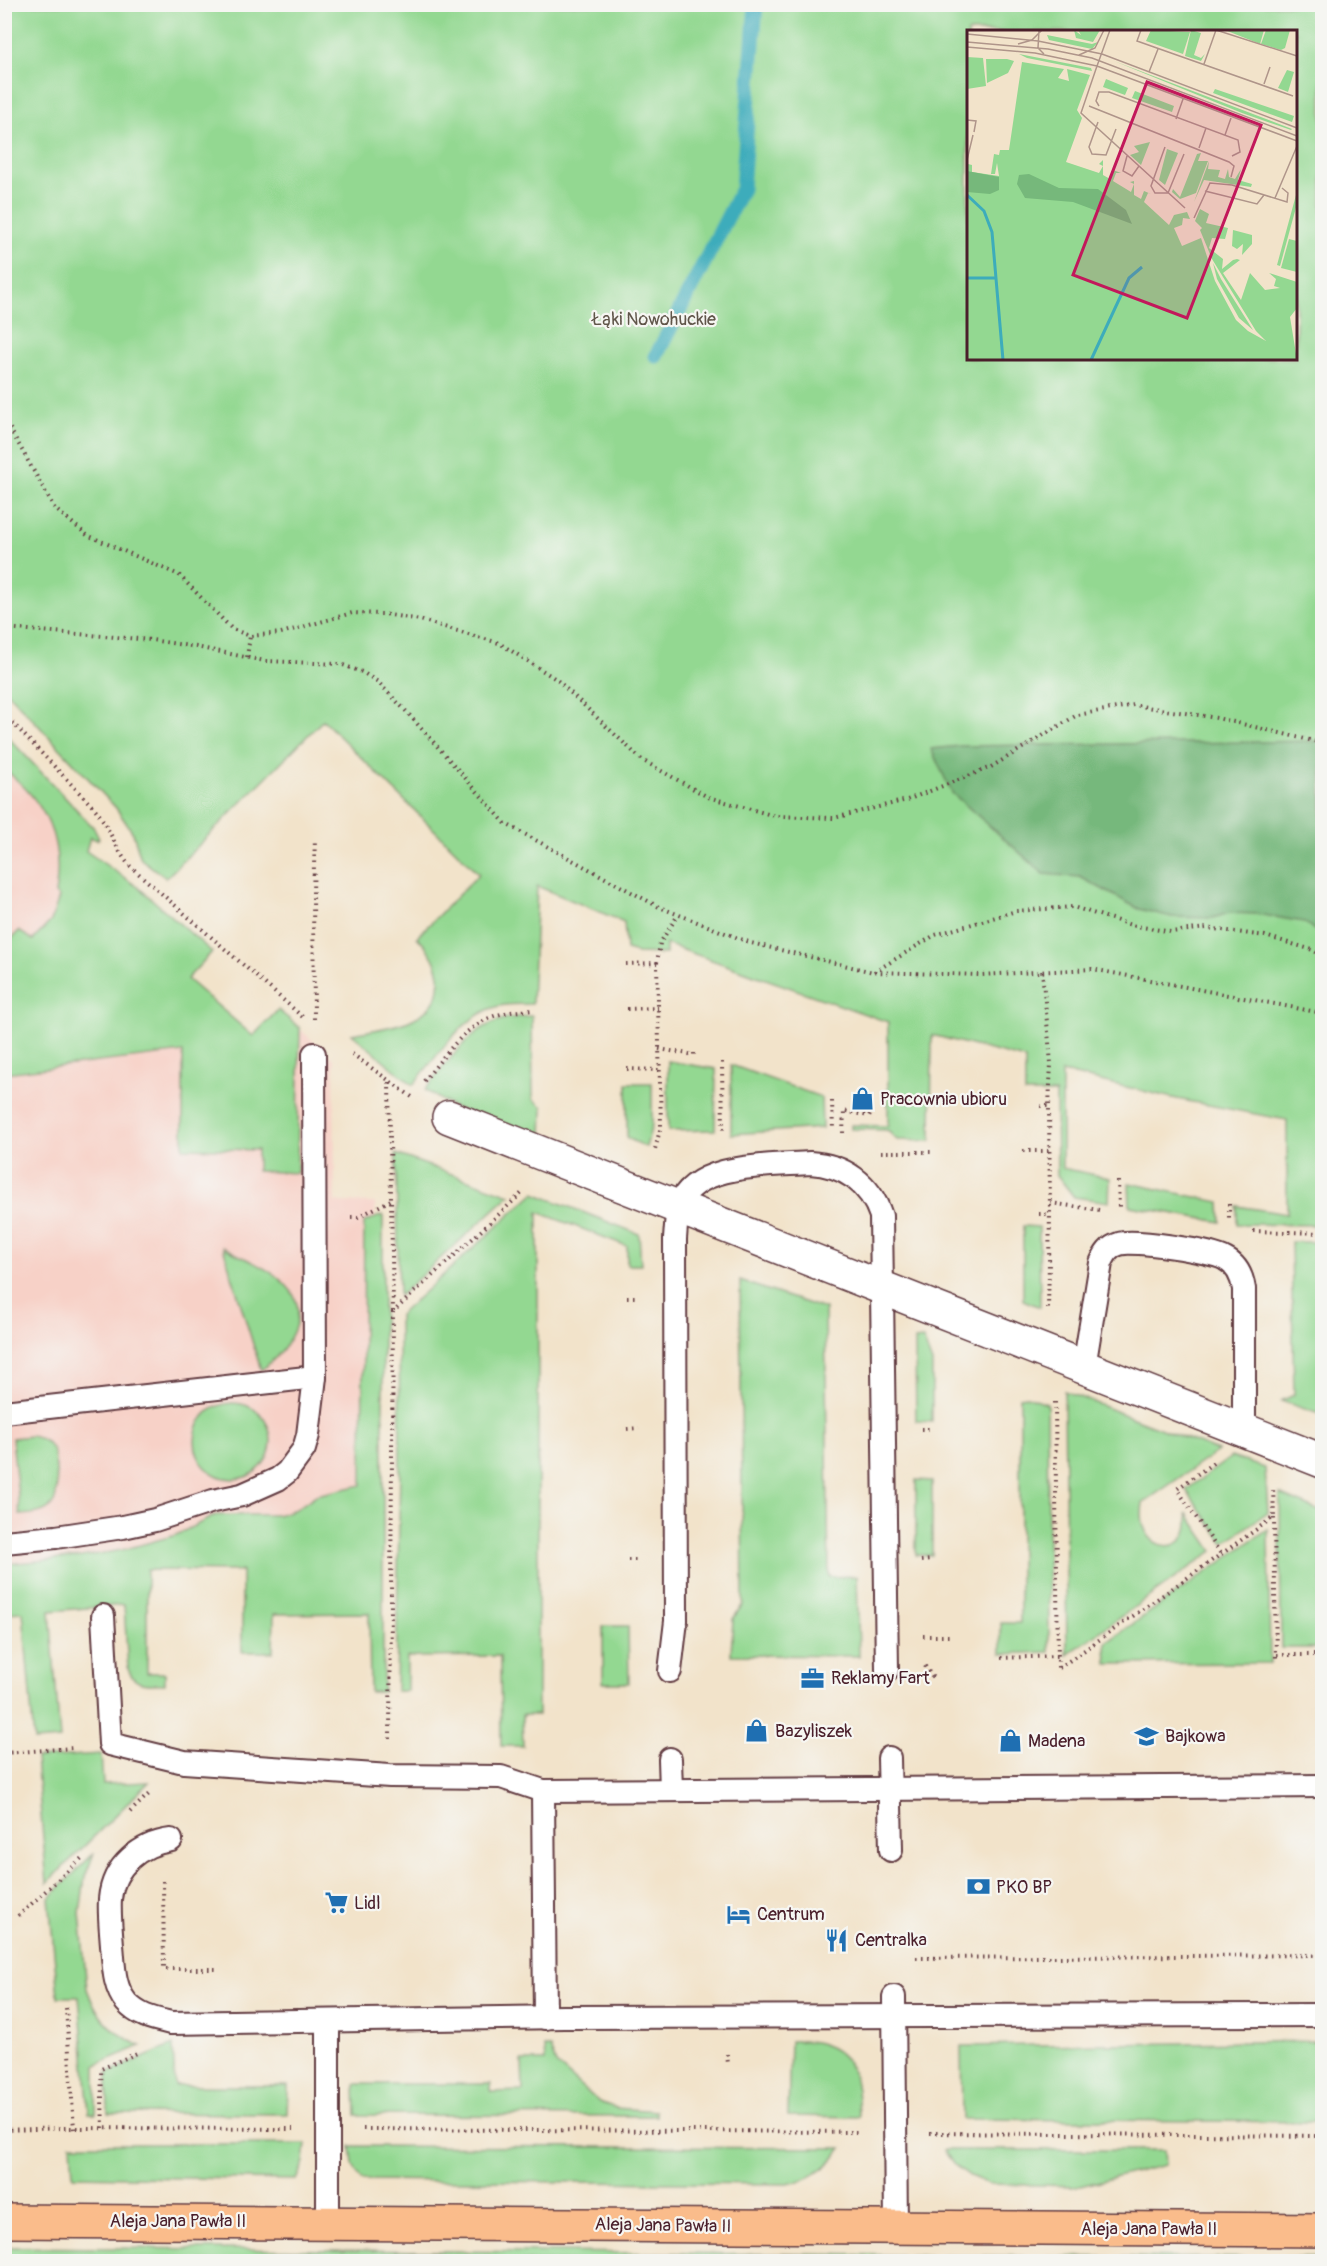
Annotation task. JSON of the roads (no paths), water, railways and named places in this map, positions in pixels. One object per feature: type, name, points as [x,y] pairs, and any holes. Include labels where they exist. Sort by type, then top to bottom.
[{"type":"main road","name":"Aleja Jana Pawła II","points":[[4,2221],[1323,2230]]},
{"type":"street","points":[[449,1117],[1323,1461]]},
{"type":"lane","points":[[4,1542],[56,1537],[155,1521],[213,1501],[242,1495],[268,1484],[287,1472],[304,1449],[308,1435],[315,1377],[314,1054]]},
{"type":"lane","points":[[670,1671],[676,1621],[675,1239],[680,1206],[690,1188],[724,1171],[810,1163],[844,1170],[867,1188],[881,1216],[887,1670]]},
{"type":"lane","points":[[1084,1367],[1101,1263],[1112,1247],[1134,1241],[1224,1258],[1236,1268],[1244,1289],[1244,1431]]},
{"type":"lane","points":[[4,1412],[315,1377]]},
{"type":"lane","points":[[103,1616],[110,1744],[184,1762],[390,1776],[501,1778],[543,1791],[1323,1785]]},
{"type":"lane","points":[[889,1758],[891,1850]]},
{"type":"lane","points":[[670,1759],[671,1790]]},
{"type":"lane","points":[[543,1791],[545,2018]]},
{"type":"lane","points":[[171,1840],[150,1845],[131,1857],[119,1872],[111,1891],[110,1908],[117,1983],[127,2002],[141,2014],[171,2023],[545,2018],[894,2007],[1323,2015]]},
{"type":"lane","points":[[894,2007],[896,2228]]},
{"type":"lane","points":[[328,2021],[328,2222]]},
{"type":"waterway","points":[[656,356],[742,189],[756,4]]},
{"type":"place","name":"Pracownia ubioru","points":[[862,1099]]},
{"type":"place","name":"Reklamy Fart","points":[[813,1678]]},
{"type":"place","name":"Bazyliszek","points":[[757,1731]]},
{"type":"place","name":"Bajkowa","points":[[1147,1736]]},
{"type":"place","name":"Madena","points":[[1010,1741]]},
{"type":"place","name":"PKO BP","points":[[978,1887]]},
{"type":"place","name":"Lidl","points":[[336,1903]]},
{"type":"place","name":"Centrum","points":[[739,1914]]},
{"type":"place","name":"Centralka","points":[[837,1940]]},
{"type":"park label","name":"Łąki Nowohuckie","points":[[654,319]]}]
